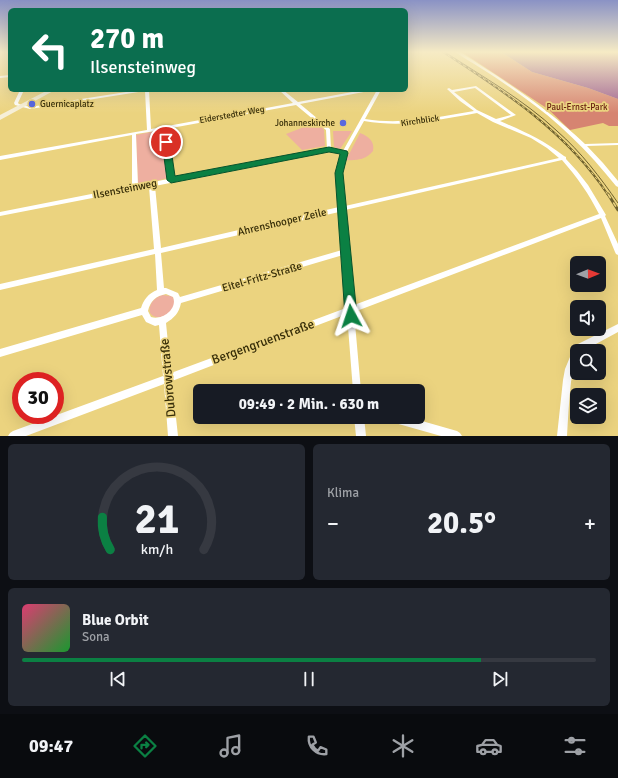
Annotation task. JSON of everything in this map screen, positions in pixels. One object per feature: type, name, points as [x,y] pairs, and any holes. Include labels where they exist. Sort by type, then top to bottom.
[{"type":"main road","points":[[0,118],[48,92]]},
{"type":"street","points":[[489,72],[539,105],[561,123],[584,145],[618,185]]},
{"type":"street","points":[[495,121],[514,115],[476,87],[450,90],[477,112],[495,121],[534,137],[564,158],[584,182],[603,215],[618,252]]},
{"type":"street","points":[[21,92],[16,104],[22,107],[36,107],[134,92]]},
{"type":"street","points":[[147,92],[149,130]]},
{"type":"street","points":[[283,92],[328,130],[329,150]]},
{"type":"street","name":"Eiderstedter Weg","points":[[0,158],[358,92]]},
{"type":"street","points":[[356,384],[339,173],[344,153],[378,92]]},
{"type":"street","name":"Kirchblick","points":[[363,120],[382,124],[401,124],[477,112]]},
{"type":"street","points":[[164,128],[171,180]]},
{"type":"street","points":[[134,133],[135,187]]},
{"type":"street","points":[[584,145],[618,144]]},
{"type":"street","name":"Ilsensteinweg","points":[[0,214],[329,150],[344,153]]},
{"type":"street","name":"Ahrenshooper Zeile","points":[[0,287],[564,158]]},
{"type":"street","points":[[152,184],[161,292]]},
{"type":"street","name":"Bergengruenstraße","points":[[13,436],[603,215]]},
{"type":"street","name":"Eitel-Fritz-Straße","points":[[178,301],[345,252]]},
{"type":"street","points":[[166,291],[174,294],[178,301],[176,310],[172,315],[162,320],[152,321],[148,319],[144,311],[147,302],[155,294],[161,292],[166,291]]},
{"type":"street","points":[[0,353],[144,311]]},
{"type":"street","name":"Dubrowstraße","points":[[162,320],[173,436]]},
{"type":"street","points":[[587,344],[618,328]]},
{"type":"street","points":[[562,436],[570,368]]},
{"type":"street","points":[[360,424],[361,436]]},
{"type":"street","points":[[416,424],[457,436]]},
{"type":"shaded area","points":[[533,72],[618,72],[618,99],[588,88]]},
{"type":"shaded area","points":[[317,122],[324,130],[325,146],[302,150],[286,134]]},
{"type":"shaded area","points":[[163,130],[168,178],[138,185],[136,135]]},
{"type":"shaded area","points":[[333,131],[352,131],[340,149],[334,147]]},
{"type":"shaded area","points":[[360,133],[370,139],[373,144],[373,151],[368,156],[361,159],[346,160]]},
{"type":"shaded area","points":[[162,295],[172,296],[174,306],[168,314],[164,316],[154,316],[150,313],[151,304],[156,298]]},
{"type":"green space","name":"Paul-Ernst-Park","points":[[493,72],[533,72],[588,88],[618,99],[618,126],[609,126],[603,123],[570,130],[548,109]]},
{"type":"tram line","points":[[477,72],[531,109],[566,139],[597,174],[618,203]]},
{"type":"railway","points":[[474,72],[512,98],[554,133],[592,172],[608,195]]},
{"type":"railway","points":[[608,194],[618,210]]},
{"type":"place","name":"Guernicaplatz","points":[[32,104]]},
{"type":"place","name":"Johanneskirche","points":[[343,123]]},
{"type":"route","points":[[166,142],[171,180],[329,150],[344,153],[339,173],[351,316]]}]
